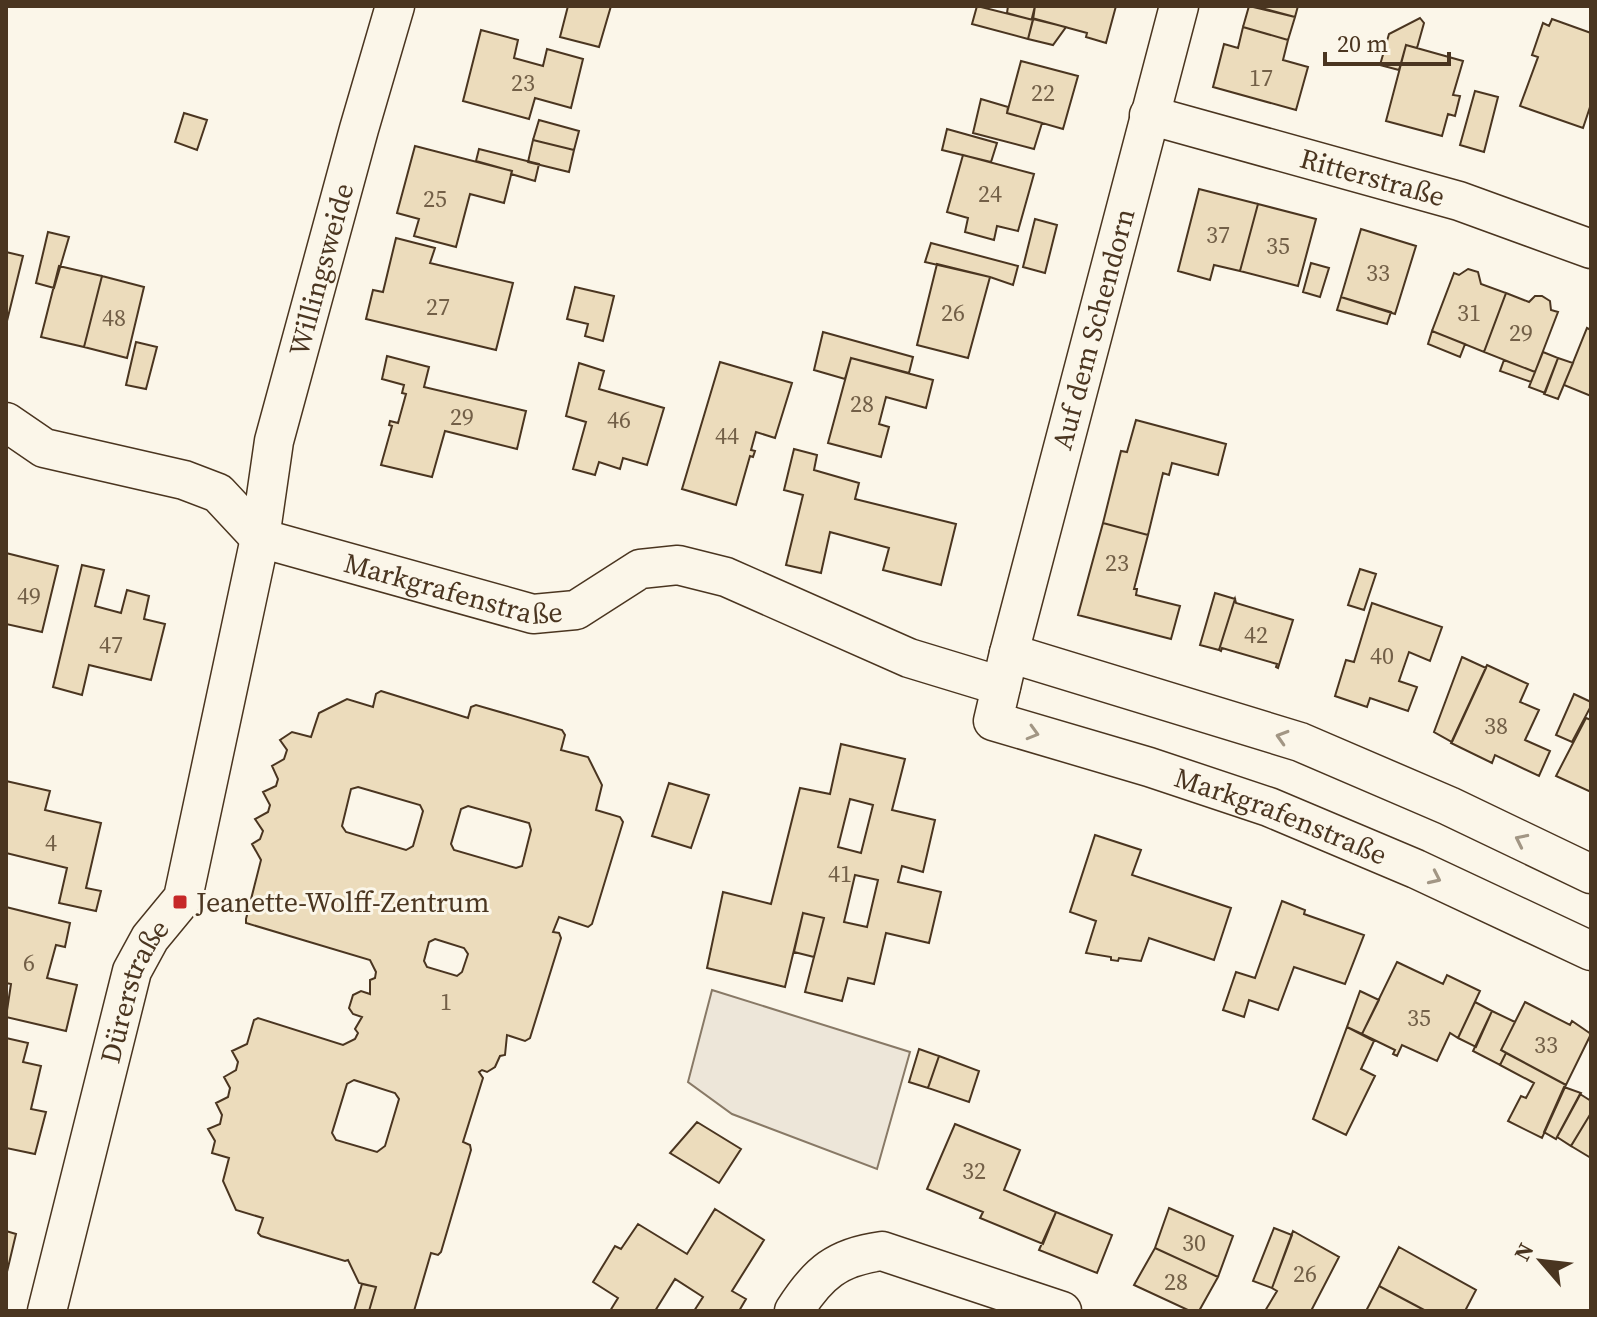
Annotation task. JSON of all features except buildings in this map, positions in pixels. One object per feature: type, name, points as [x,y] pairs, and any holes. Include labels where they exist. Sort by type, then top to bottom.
[{"type":"street","name":"Willingsweide","points":[[260,538],[274,441],[395,6]]},
{"type":"street","name":"Auf dem Schendorn","points":[[1005,669],[1179,6]]},
{"type":"street","name":"Ritterstraße","points":[[1149,115],[1459,201],[1591,249]]},
{"type":"street","points":[[6,422],[44,448],[184,480],[218,493],[260,538]]},
{"type":"street","points":[[6,461],[44,448]]},
{"type":"street","name":"Markgrafenstraße","points":[[260,538],[533,614],[576,610],[640,569],[678,565],[726,577],[909,658],[1005,669],[1300,742],[1449,806],[1591,874]]},
{"type":"street","name":"Dürerstraße","points":[[47,1311],[132,971],[150,938],[183,898],[260,538]]},
{"type":"street","name":"Markgrafenstraße","points":[[1005,669],[993,721],[1149,767],[1269,807],[1416,869],[1591,951]]},
{"type":"street","points":[[794,1311],[808,1289],[834,1266],[854,1255],[882,1251],[1062,1311]]},
{"type":"shaded area","points":[[712,990],[910,1052],[877,1169],[732,1114],[688,1082]]},
{"type":"place","name":"Jeanette-Wolff-Zentrum","points":[[180,902]]}]
